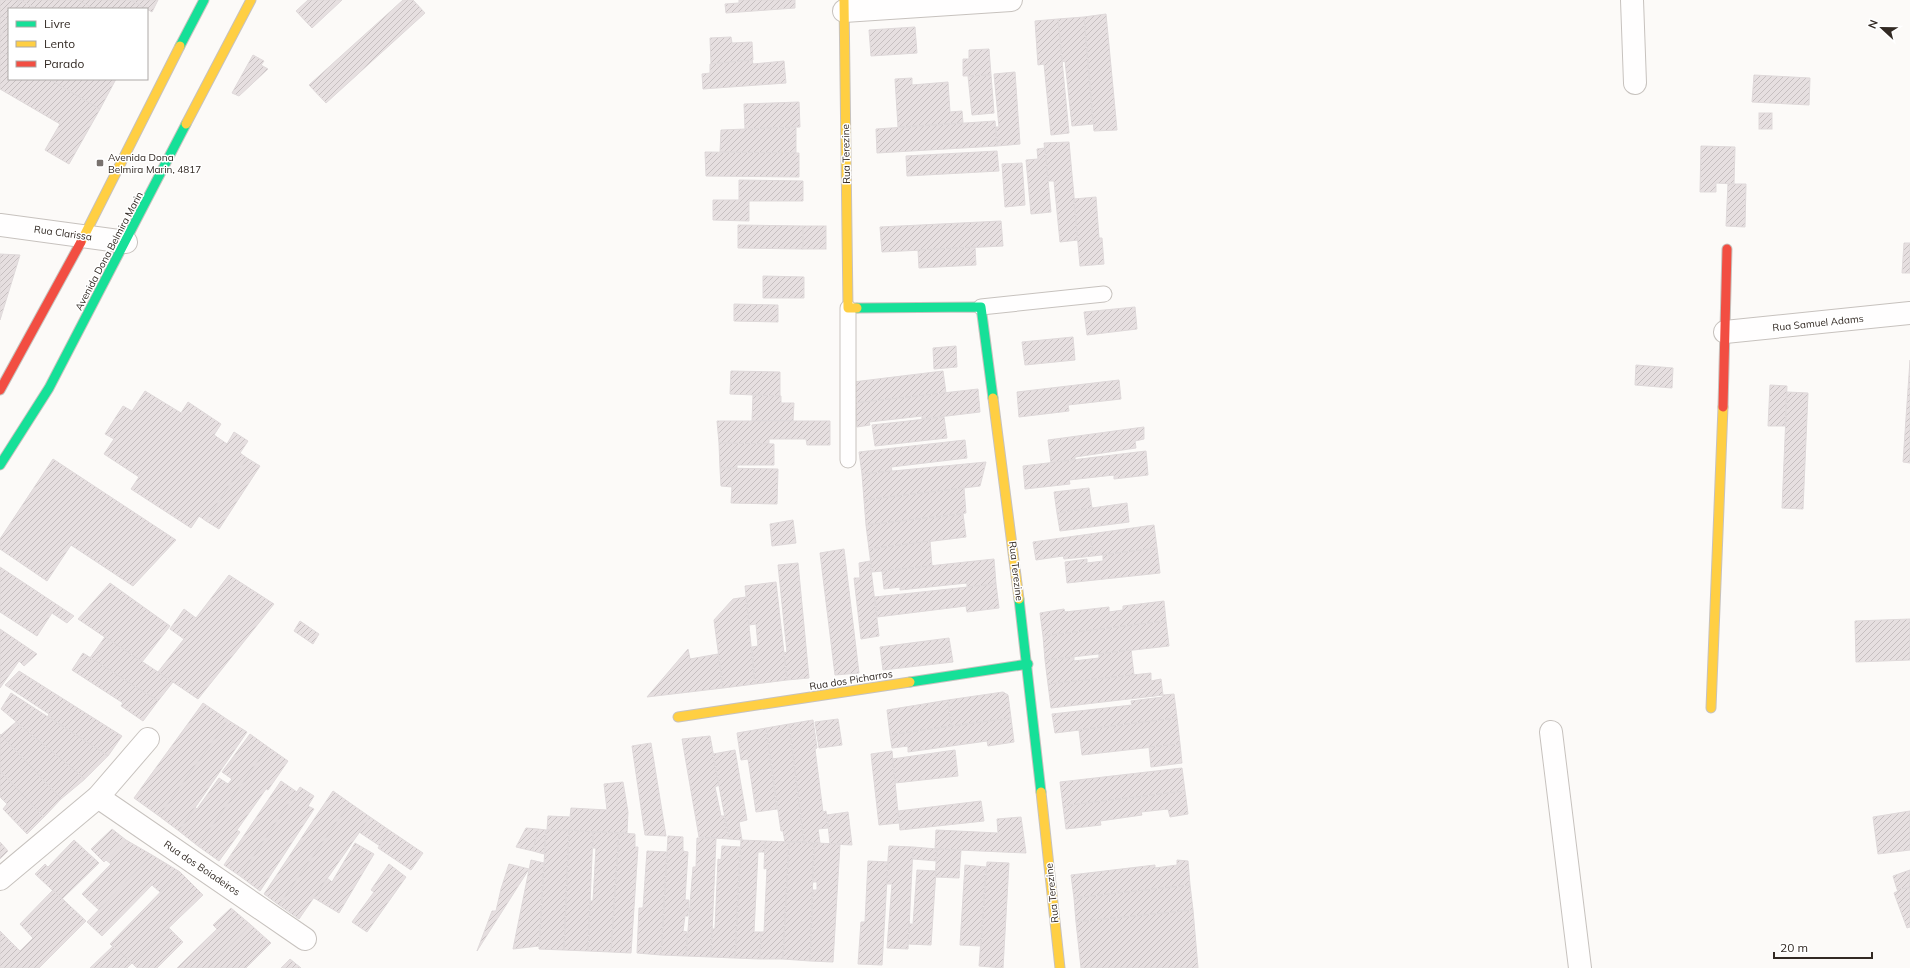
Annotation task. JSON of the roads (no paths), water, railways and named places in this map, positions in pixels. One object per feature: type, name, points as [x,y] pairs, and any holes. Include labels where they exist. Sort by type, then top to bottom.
[{"type":"street","points":[[0,390],[84,236],[204,0]]},
{"type":"street","name":"Avenida Dona Belmira Marin","points":[[0,465],[49,388],[251,0]]},
{"type":"street","points":[[844,6],[1011,0]]},
{"type":"street","points":[[1632,0],[1635,83]]},
{"type":"street","name":"Rua Terezine","points":[[844,6],[848,308]]},
{"type":"street","name":"Rua Clarissa","points":[[0,225],[126,242]]},
{"type":"street","points":[[1711,708],[1721,483],[1727,249]]},
{"type":"street","points":[[848,308],[981,307]]},
{"type":"street","name":"Rua Terezine","points":[[981,307],[1028,664],[1060,968]]},
{"type":"street","name":"Rua Samuel Adams","points":[[1725,332],[1910,313]]},
{"type":"street","name":"Rua dos Picharros","points":[[678,717],[1028,664]]},
{"type":"street","points":[[1551,732],[1580,968]]},
{"type":"street","points":[[0,879],[98,797],[148,739]]},
{"type":"street","name":"Rua dos Boiadeiros","points":[[98,797],[305,938]]},
{"type":"lane","points":[[981,307],[1104,294]]},
{"type":"lane","name":"Rua Terezine","points":[[848,308],[848,460]]},
{"type":"place","name":"Avenida Dona Belmira Marin, 4817","points":[[100,163]]}]
